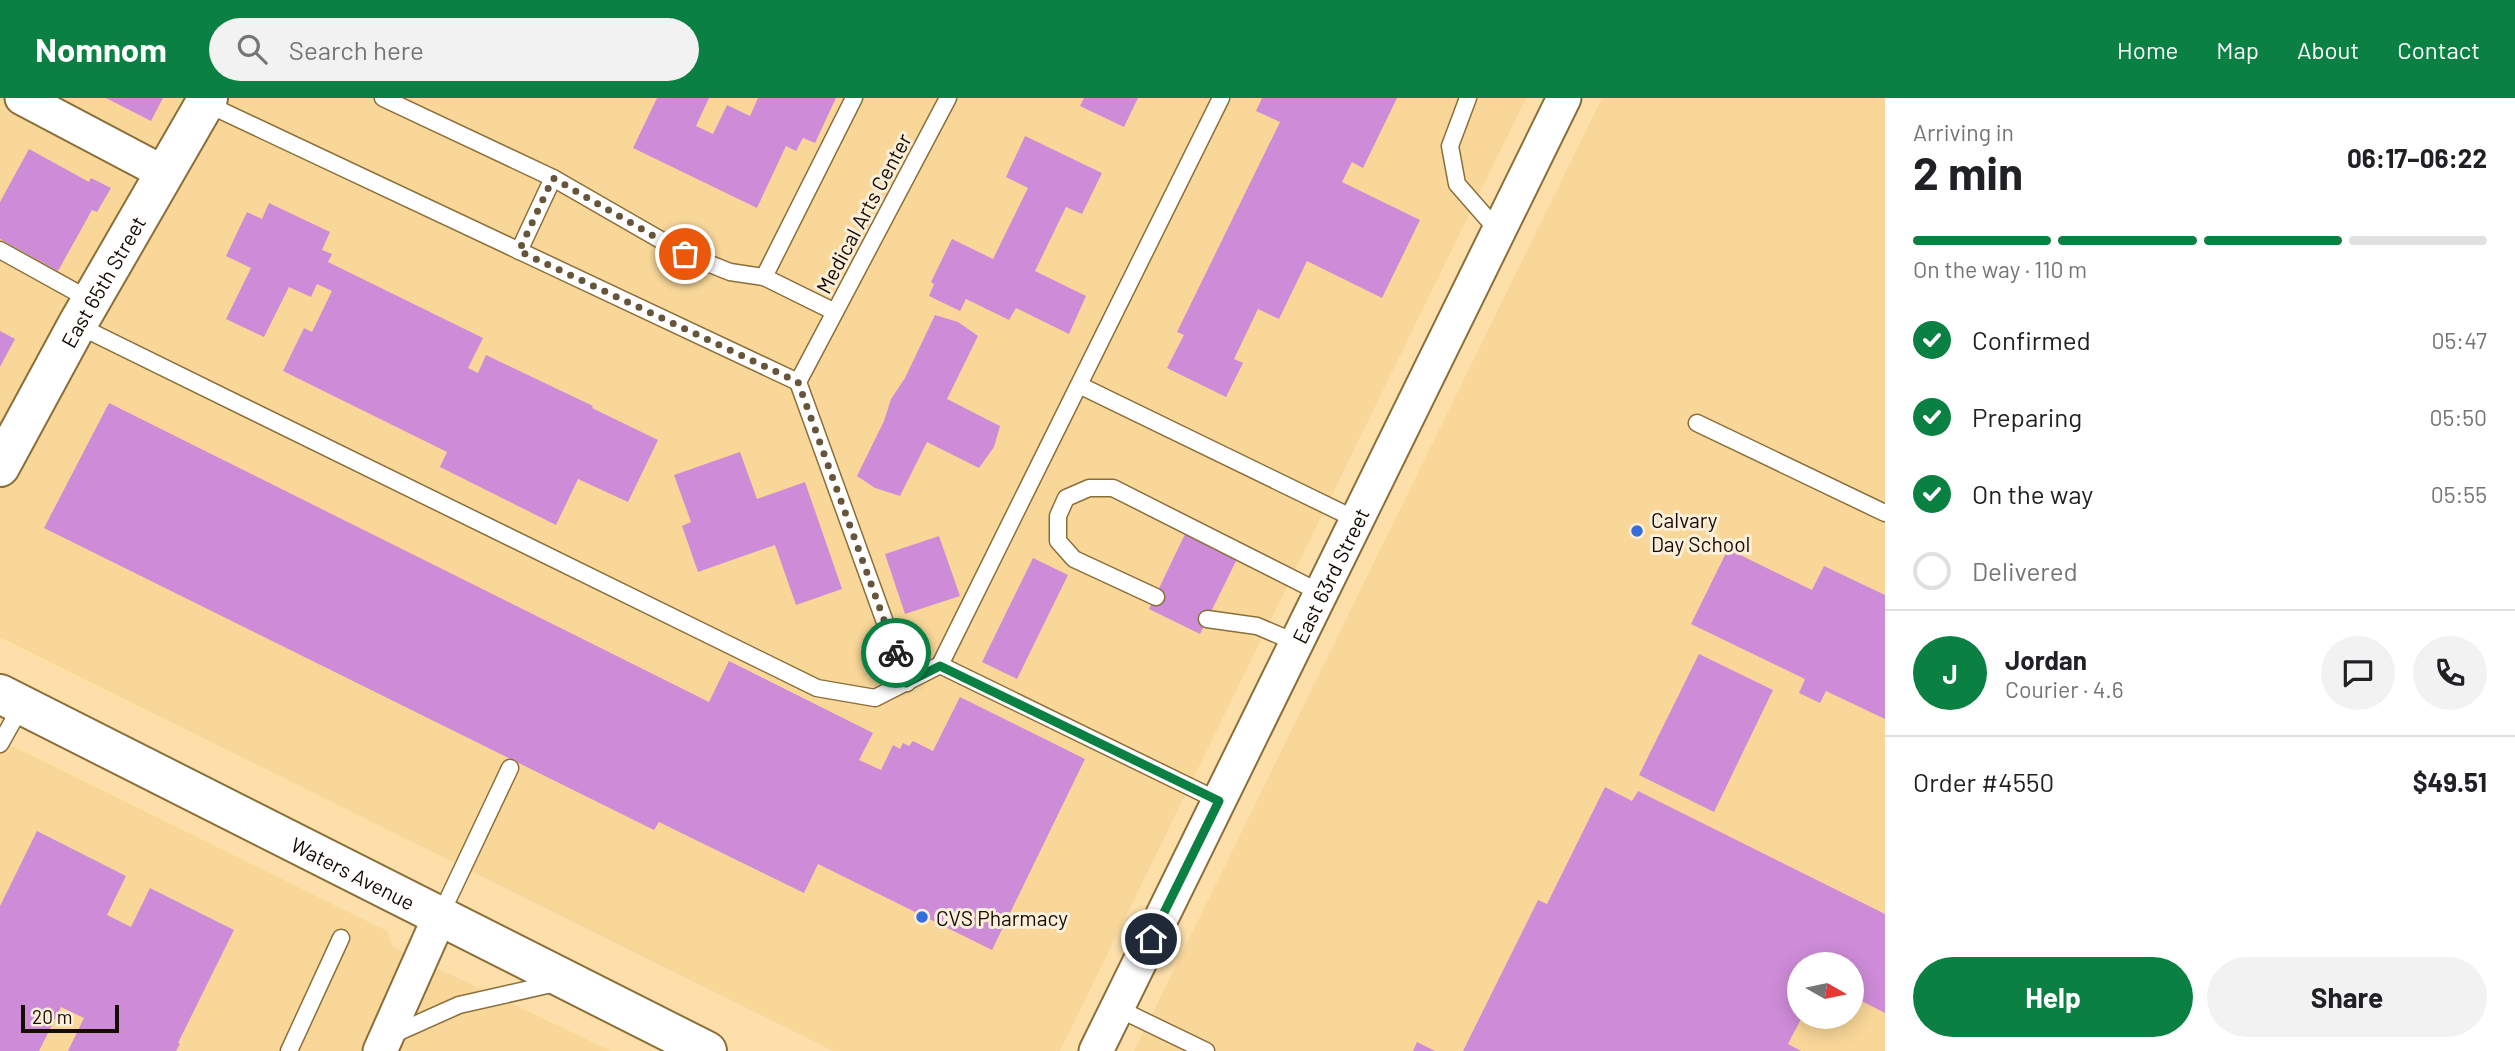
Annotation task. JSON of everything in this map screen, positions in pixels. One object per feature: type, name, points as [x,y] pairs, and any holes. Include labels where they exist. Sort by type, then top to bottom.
[{"type":"main road","name":"East 65th Street","points":[[0,467],[84,313],[207,100]]},
{"type":"main road","name":"Waters Avenue","points":[[11,699],[707,1051]]},
{"type":"street","points":[[22,98],[166,174]]},
{"type":"street","name":"East 63rd Street","points":[[1096,1051],[1564,98]]},
{"type":"street","points":[[382,1045],[440,916]]},
{"type":"lane","name":"Medical Arts Center","points":[[383,98],[553,178],[685,254],[730,272],[764,277],[835,312],[948,98]]},
{"type":"lane","points":[[764,277],[855,98]]},
{"type":"lane","points":[[0,250],[84,313],[817,688],[875,698],[940,666],[1222,98]]},
{"type":"lane","points":[[1468,98],[1450,146],[1457,184],[1499,232]]},
{"type":"lane","points":[[207,100],[798,382],[906,683]]},
{"type":"lane","points":[[519,251],[553,178]]},
{"type":"lane","points":[[798,382],[835,312]]},
{"type":"lane","points":[[1079,385],[1357,520]]},
{"type":"lane","points":[[1697,423],[1885,513]]},
{"type":"lane","points":[[1156,597],[1074,559],[1058,541],[1058,516],[1066,498],[1088,488],[1113,488],[1321,593]]},
{"type":"lane","points":[[1207,619],[1257,626],[1297,643]]},
{"type":"lane","points":[[940,666],[1219,801]]},
{"type":"lane","points":[[0,744],[11,699]]},
{"type":"lane","points":[[440,916],[510,768]]},
{"type":"lane","points":[[289,1051],[341,938]]},
{"type":"lane","points":[[382,1045],[458,1005],[569,981]]},
{"type":"lane","points":[[1117,1008],[1206,1051]]},
{"type":"shaded area","points":[[0,98],[1526,98],[1060,1051],[833,1051],[0,637]]},
{"type":"shaded area","name":"Calvary Day School","points":[[1602,98],[1885,98],[1885,1051],[1134,1051]]},
{"type":"shaded area","points":[[0,740],[387,931],[393,947],[611,1051],[0,1051]]},
{"type":"building","points":[[106,98],[163,98],[151,121]]},
{"type":"building","points":[[657,98],[709,98],[696,126],[713,134],[727,105],[750,116],[758,98],[836,98],[815,143],[803,138],[796,151],[786,146],[757,208],[633,148]]},
{"type":"building","points":[[1084,98],[1138,98],[1124,127],[1080,106]]},
{"type":"building","points":[[1262,98],[1397,98],[1363,168],[1352,162],[1342,182],[1420,220],[1382,298],[1307,261],[1279,319],[1258,309],[1234,359],[1243,363],[1226,397],[1167,368],[1184,335],[1177,332],[1280,122],[1256,111]]},
{"type":"building","points":[[1025,136],[1102,173],[1082,214],[1066,207],[1035,271],[1086,296],[1069,334],[1016,308],[1009,320],[966,299],[960,311],[929,296],[934,284],[931,282],[952,239],[993,259],[1028,188],[1006,177]]},
{"type":"building","points":[[29,149],[89,182],[91,178],[111,188],[97,212],[92,210],[58,271],[0,239],[0,202]]},
{"type":"building","points":[[269,203],[330,232],[322,250],[332,254],[328,262],[483,338],[468,368],[478,373],[486,355],[658,440],[628,502],[578,479],[556,525],[440,467],[447,452],[283,371],[304,328],[312,332],[332,291],[317,284],[311,297],[289,287],[264,337],[226,319],[251,268],[226,256],[247,212],[262,219]]},
{"type":"building","points":[[935,315],[958,322],[978,336],[947,399],[1000,426],[994,447],[979,468],[927,442],[900,496],[875,488],[857,476],[884,421],[891,399],[905,378]]},
{"type":"building","points":[[0,331],[15,339],[0,367]]},
{"type":"building","points":[[109,403],[709,702],[729,661],[873,733],[859,760],[881,770],[893,745],[900,749],[903,743],[909,746],[913,741],[933,751],[960,697],[1085,759],[992,950],[818,864],[804,893],[659,822],[654,830],[44,528]]},
{"type":"building","points":[[740,452],[757,499],[805,482],[842,589],[796,605],[775,545],[698,572],[682,526],[691,522],[674,475]]},
{"type":"building","points":[[1187,530],[1239,555],[1200,634],[1149,609]]},
{"type":"building","points":[[939,536],[960,596],[905,614],[885,554]]},
{"type":"building","points":[[1728,549],[1812,590],[1824,566],[1885,595],[1885,719],[1826,691],[1820,703],[1799,693],[1805,679],[1691,624]]},
{"type":"building","points":[[1033,558],[1068,575],[1017,679],[982,662]]},
{"type":"building","points":[[1699,654],[1773,690],[1714,812],[1639,775]]},
{"type":"building","points":[[1605,787],[1632,801],[1638,791],[1885,914],[1885,1013],[1864,1002],[1864,952],[1787,952],[1787,1029],[1796,1029],[1788,1044],[1801,1051],[1463,1051],[1538,900],[1547,904]]},
{"type":"building","points":[[37,831],[126,876],[107,915],[131,927],[150,888],[234,930],[176,1051],[68,1051],[84,1018],[61,1007],[39,1051],[0,1051],[0,906]]},
{"type":"building","points":[[1417,1042],[1435,1051],[1413,1051]]},
{"type":"way so far","points":[[685,254],[553,178],[519,251],[798,382],[896,653]]},
{"type":"place","name":"Calvary Day School","points":[[1637,531]]},
{"type":"place","name":"CVS Pharmacy","points":[[922,917]]},
{"type":"route","points":[[896,653],[906,683],[940,666],[1219,801],[1151,939]]}]
